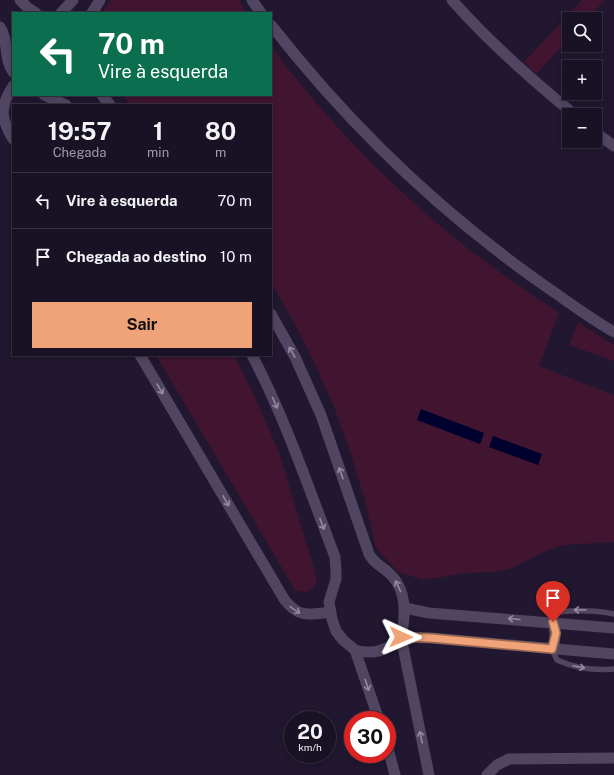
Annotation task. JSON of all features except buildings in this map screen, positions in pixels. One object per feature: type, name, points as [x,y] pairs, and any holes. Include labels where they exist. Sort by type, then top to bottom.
[{"type":"street","points":[[20,0],[26,7],[34,12]]},
{"type":"street","points":[[62,12],[73,0]]},
{"type":"street","points":[[93,12],[100,0]]},
{"type":"street","points":[[252,0],[260,12]]},
{"type":"street","points":[[452,0],[498,48],[544,90],[566,108]]},
{"type":"street","points":[[0,26],[6,40],[6,51],[12,71]]},
{"type":"street","points":[[272,26],[301,63],[351,120],[405,173],[462,223],[521,269],[614,332]]},
{"type":"street","points":[[6,40],[12,30]]},
{"type":"street","points":[[12,87],[3,97],[0,110],[2,120],[12,137]]},
{"type":"street","points":[[48,96],[64,104]]},
{"type":"street","points":[[103,96],[109,104]]},
{"type":"street","points":[[602,137],[614,146]]},
{"type":"street","points":[[272,316],[295,357],[321,415],[369,554],[376,564],[389,573],[399,585],[405,608],[405,618],[401,637],[429,775]]},
{"type":"street","points":[[141,356],[284,599],[291,608],[301,614],[307,615],[330,612]]},
{"type":"street","points":[[253,356],[265,379],[289,434],[335,558],[336,572],[329,602],[330,612],[336,631],[343,640],[355,650],[365,653],[375,652],[389,647],[401,637],[431,638],[614,654]]},
{"type":"street","points":[[405,608],[430,612],[614,628]]},
{"type":"street","points":[[552,649],[556,633],[553,622]]},
{"type":"street","points":[[355,650],[376,711]]},
{"type":"street","points":[[487,775],[497,765],[509,759],[614,758]]},
{"type":"street","points":[[392,763],[395,775]]},
{"type":"lane","points":[[553,622],[558,612],[592,610],[614,614]]},
{"type":"lane","points":[[552,649],[557,660],[567,664],[587,669],[614,669]]},
{"type":"shaded area","points":[[111,0],[239,0],[245,12],[103,12]]},
{"type":"shaded area","points":[[582,0],[605,0],[594,12],[571,12]]},
{"type":"shaded area","points":[[562,21],[562,46],[536,74],[524,62]]},
{"type":"shaded area","points":[[272,47],[315,102],[389,180],[442,228],[470,250],[559,313],[539,366],[614,395],[614,542],[565,545],[546,551],[512,568],[496,572],[467,573],[423,580],[398,572],[376,548],[365,501],[351,454],[334,407],[314,362],[272,284],[272,104],[130,104],[123,96],[272,96]]},
{"type":"shaded area","points":[[578,322],[614,345],[614,361],[569,345]]},
{"type":"shaded area","points":[[157,356],[234,356],[254,395],[279,452],[317,579],[312,589],[303,592],[295,590]]},
{"type":"water","points":[[421,409],[484,433],[480,444],[417,420]]},
{"type":"water","points":[[493,436],[542,454],[538,465],[489,447]]},
{"type":"route","points":[[401,637],[431,638],[552,649],[556,639],[553,622]]}]
